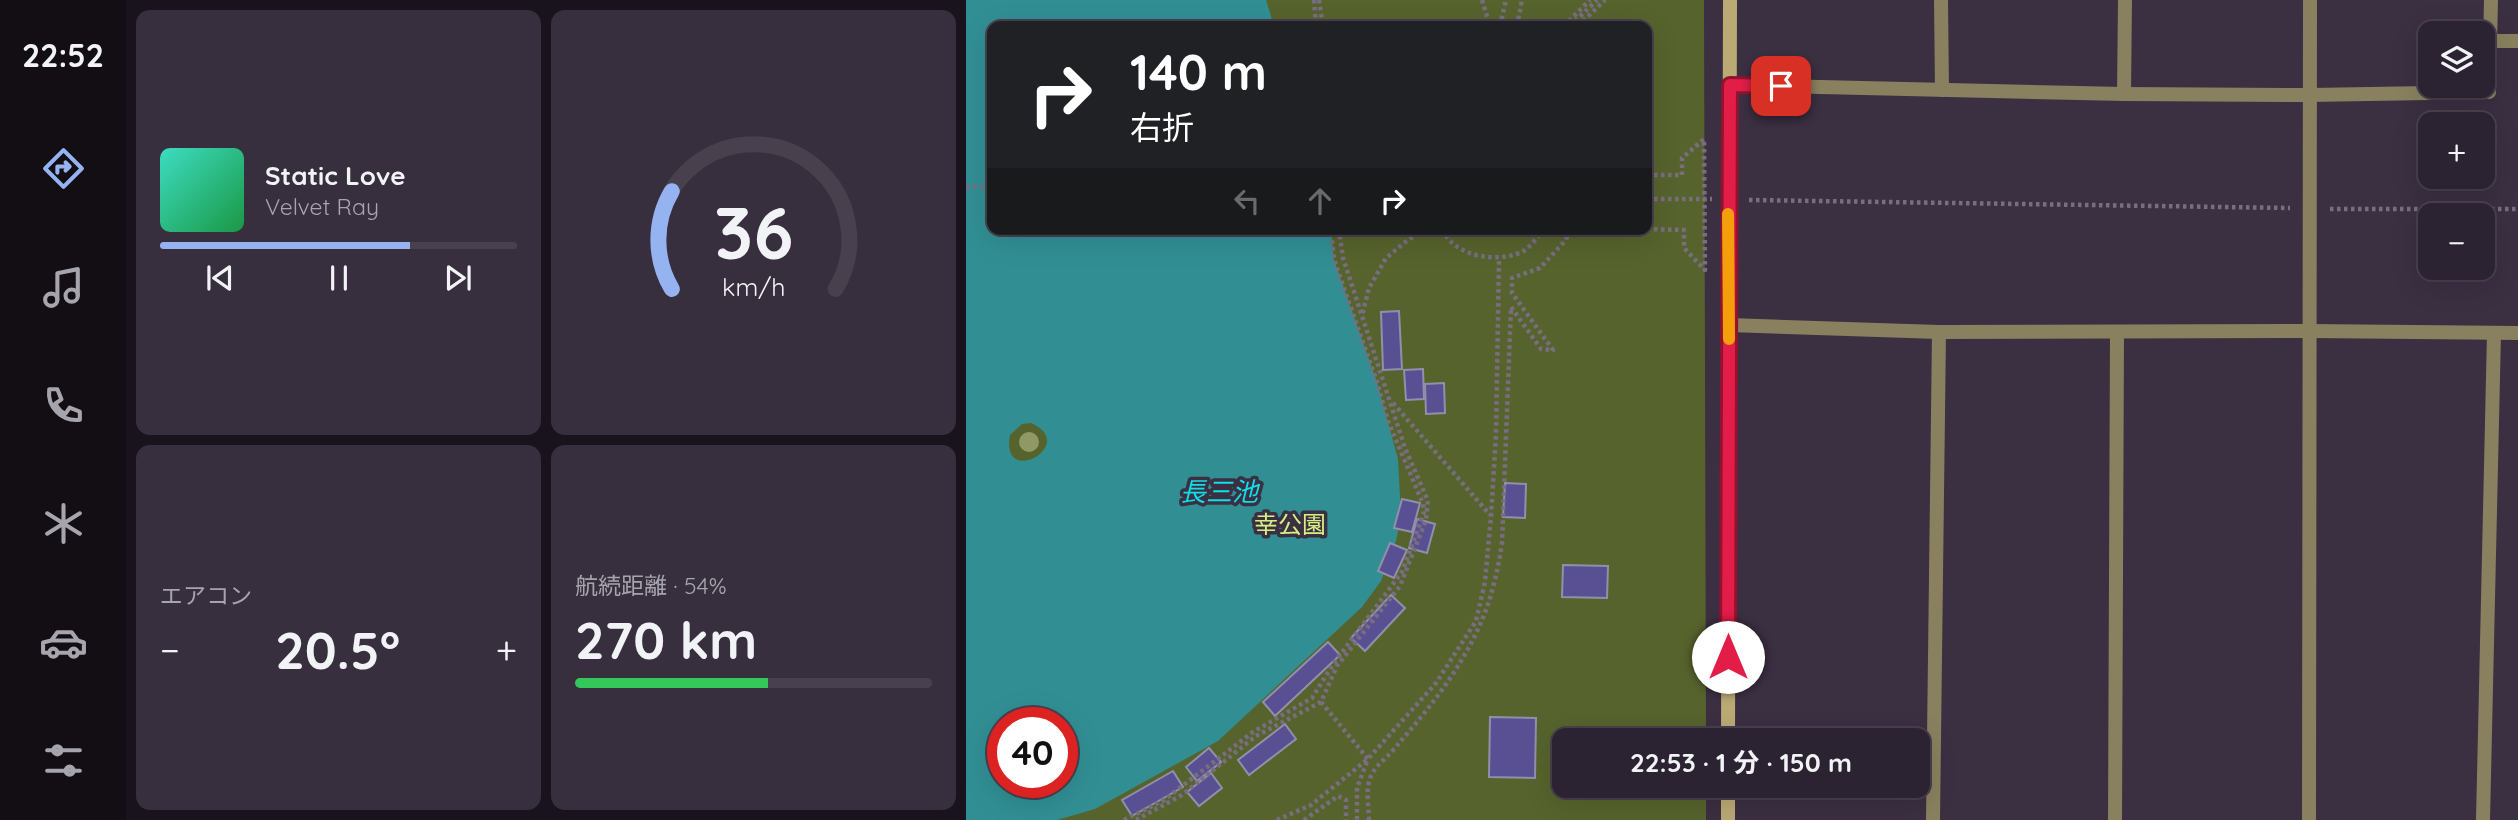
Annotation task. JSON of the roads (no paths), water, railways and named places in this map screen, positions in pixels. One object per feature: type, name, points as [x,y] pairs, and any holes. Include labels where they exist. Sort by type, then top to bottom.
[{"type":"street","points":[[1728,728],[1730,0]]},
{"type":"street","points":[[1941,0],[1942,90]]},
{"type":"street","points":[[2124,94],[2125,0]]},
{"type":"street","points":[[2309,820],[2310,0]]},
{"type":"street","points":[[2490,21],[2491,0]]},
{"type":"street","points":[[2495,41],[2518,41]]},
{"type":"street","points":[[1730,85],[2124,94],[2418,93]]},
{"type":"street","points":[[1729,325],[1939,332],[2518,333]]},
{"type":"street","points":[[1933,820],[1939,332]]},
{"type":"street","points":[[2115,820],[2117,332]]},
{"type":"street","points":[[2483,820],[2494,333]]},
{"type":"street","points":[[1728,798],[1728,820]]},
{"type":"water","name":"長三池","points":[[966,0],[1266,0],[1272,21],[987,21],[987,235],[1332,235],[1334,260],[1377,382],[1398,459],[1401,516],[1396,541],[1381,581],[1362,607],[1218,741],[1095,809],[1057,820],[966,820]],"holes":[[[1031,423],[1044,432],[1047,442],[1043,451],[1035,458],[1025,461],[1016,459],[1010,451],[1010,435],[1022,424]]]},
{"type":"park label","name":"幸公園","points":[[1290,525]]}]
